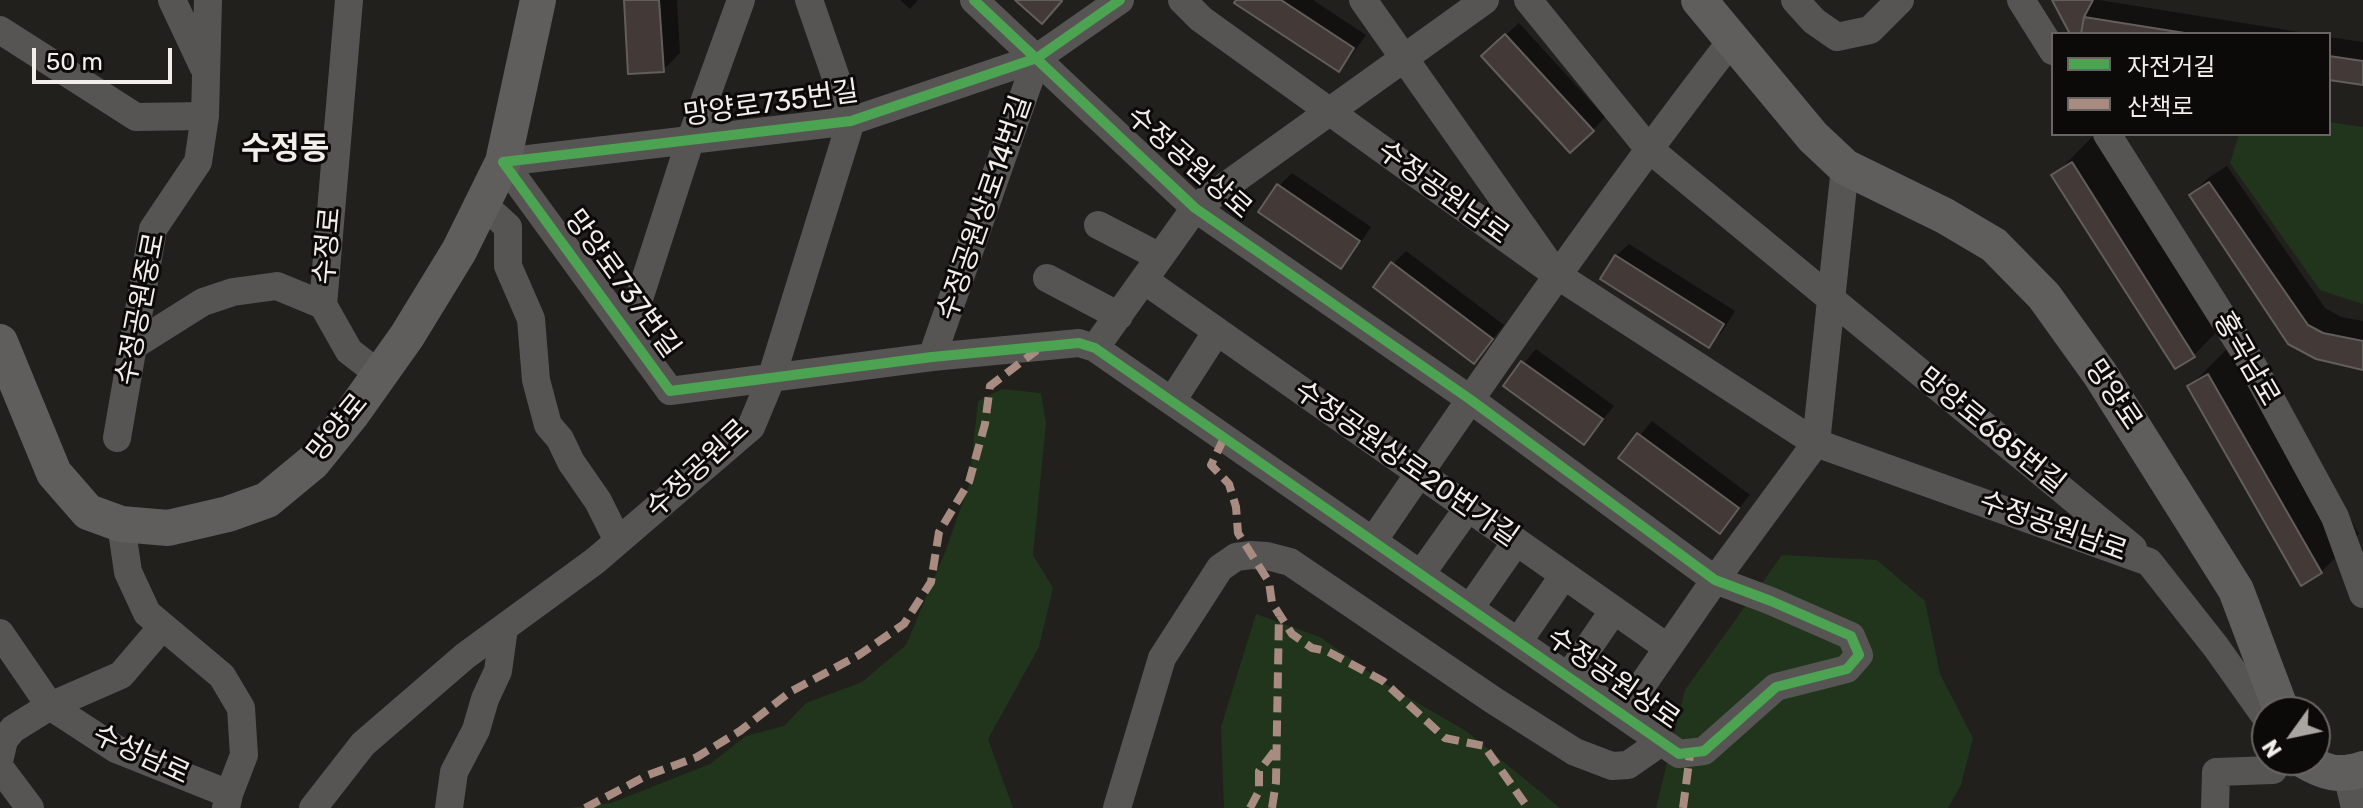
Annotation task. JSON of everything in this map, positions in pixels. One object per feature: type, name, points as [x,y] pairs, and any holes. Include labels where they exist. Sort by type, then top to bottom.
[{"type":"main road","name":"망양로","points":[[0,342],[54,473],[88,512],[121,524],[168,528],[228,514],[267,500],[313,462],[380,375],[459,251],[503,162],[538,0]]},
{"type":"main road","name":"망양로","points":[[1699,0],[1813,137],[1845,167],[1945,216],[1994,245],[2044,296],[2115,397],[2236,590],[2276,696]]},
{"type":"main road","points":[[2331,774],[2355,784]]},
{"type":"street","points":[[172,0],[205,70]]},
{"type":"street","name":"수정공원중로","points":[[117,438],[153,229],[198,162],[205,116],[208,0]]},
{"type":"street","name":"수정로","points":[[349,0],[323,305],[349,351],[380,375]]},
{"type":"street","points":[[628,333],[690,141],[741,0]]},
{"type":"street","points":[[809,0],[851,121]]},
{"type":"street","name":"수정공원상로","points":[[974,0],[1195,208],[1471,400],[1715,580],[1851,636],[1859,655],[1847,669],[1776,687],[1704,751],[1679,754],[1095,348]]},
{"type":"street","points":[[1037,58],[1120,0]]},
{"type":"street","name":"수정공원남로","points":[[1182,0],[1201,19],[1557,275],[1816,443],[2149,562],[2251,696]]},
{"type":"street","points":[[1363,0],[1557,275]]},
{"type":"street","points":[[771,379],[932,357],[1079,343],[1095,348],[1195,208],[1485,0]]},
{"type":"street","name":"망양로685번길","points":[[1528,0],[1648,148],[2149,562]]},
{"type":"street","points":[[1795,0],[1814,21],[1837,37],[1870,30],[1890,3]]},
{"type":"street","points":[[2021,0],[2051,48]]},
{"type":"street","points":[[0,30],[136,117],[205,116]]},
{"type":"street","points":[[1373,541],[1648,148],[1732,40]]},
{"type":"street","name":"망양로735번길","points":[[503,162],[851,121],[1037,58]]},
{"type":"street","name":"수정공원상로14번길","points":[[932,357],[1037,58]]},
{"type":"street","name":"수정공원로","points":[[313,808],[363,744],[465,656],[618,541],[751,427],[771,379],[851,121]]},
{"type":"street","name":"홍곡남로","points":[[2108,136],[2249,359],[2335,517],[2363,594]]},
{"type":"street","name":"망양로737번길","points":[[503,162],[670,391],[771,379]]},
{"type":"street","points":[[1715,580],[1816,443],[1845,167]]},
{"type":"street","points":[[483,204],[508,227],[508,266],[531,319],[536,380],[548,425],[598,501],[618,541]]},
{"type":"street","points":[[1098,225],[1160,257]]},
{"type":"street","points":[[1047,278],[1119,316]]},
{"type":"street","name":"수정공원상로20번가길","points":[[1144,280],[1668,648]]},
{"type":"street","points":[[133,346],[203,302],[233,292],[277,286],[323,305]]},
{"type":"street","points":[[1172,401],[1217,331]]},
{"type":"street","points":[[1421,574],[1468,508]]},
{"type":"street","points":[[121,524],[128,572],[147,613],[222,676],[241,708],[244,755],[227,801]]},
{"type":"street","points":[[1470,608],[1516,542]]},
{"type":"street","points":[[1117,808],[1162,658],[1220,568],[1236,557],[1251,555],[1290,562],[1575,752],[1612,766],[1628,765],[1661,742]]},
{"type":"street","name":"수정공원상로","points":[[1518,642],[1564,575]]},
{"type":"street","name":"수정공원상로","points":[[1622,714],[1715,580]]},
{"type":"street","name":"수정공원상로","points":[[1568,677],[1614,610]]},
{"type":"street","points":[[0,757],[4,740],[13,729],[50,706],[121,675],[162,627]]},
{"type":"street","points":[[449,808],[454,772],[476,730],[498,671],[504,628]]},
{"type":"street","name":"수성남로","points":[[0,633],[50,706],[116,749],[227,801]]},
{"type":"street","points":[[0,768],[30,808]]},
{"type":"street","points":[[2215,808],[2216,772],[2251,771]]},
{"type":"green space","points":[[2331,122],[2363,127],[2363,304],[2320,290],[2230,163],[2238,136],[2331,136]]},
{"type":"green space","points":[[1002,389],[1041,393],[1046,423],[1033,555],[1053,588],[1039,647],[988,739],[1013,808],[568,808],[611,803],[710,764],[746,736],[784,726],[806,703],[862,682],[906,645],[969,485],[978,401]]},
{"type":"green space","points":[[1782,555],[1877,560],[1925,601],[1940,674],[1973,738],[1961,785],[1948,808],[1656,808],[1685,690]]},
{"type":"green space","points":[[1256,614],[1320,637],[1390,687],[1466,731],[1560,808],[1224,808],[1221,727]]},
{"type":"building","points":[[624,0],[659,0],[664,72],[628,74]]},
{"type":"building","points":[[1015,0],[1061,0],[1062,1],[1042,24]]},
{"type":"building","points":[[1236,0],[1281,0],[1354,48],[1339,72],[1234,3]]},
{"type":"building","points":[[2052,0],[2093,0],[2084,17],[2081,32],[2069,32]]},
{"type":"building","points":[[2084,17],[2178,32],[2081,32]]},
{"type":"building","points":[[1505,34],[1594,131],[1570,153],[1481,56]]},
{"type":"building","points":[[2331,56],[2363,61],[2363,85],[2331,80]]},
{"type":"building","points":[[2072,162],[2195,357],[2175,369],[2051,175]]},
{"type":"building","points":[[2209,182],[2308,325],[2323,333],[2363,341],[2363,370],[2316,359],[2288,344],[2189,195]]},
{"type":"building","points":[[1277,184],[1360,241],[1341,269],[1258,212]]},
{"type":"building","points":[[1615,255],[1724,324],[1709,348],[1600,279]]},
{"type":"building","points":[[1391,262],[1493,339],[1474,364],[1373,287]]},
{"type":"building","points":[[1521,361],[1603,419],[1584,445],[1503,386]]},
{"type":"building","points":[[2208,374],[2322,573],[2301,586],[2187,386]]},
{"type":"building","points":[[1637,433],[1739,508],[1720,534],[1618,458]]},
{"type":"marked path","points":[[585,808],[648,775],[697,757],[740,731],[790,692],[859,655],[904,624],[931,582],[939,532],[969,482],[985,424],[990,386],[1037,350]]},
{"type":"marked path","points":[[1224,438],[1211,465],[1229,484],[1236,507],[1238,533],[1269,582],[1272,603],[1292,634],[1312,648],[1327,651],[1383,681],[1445,738],[1484,746],[1528,808]]},
{"type":"marked path","points":[[1272,808],[1276,782],[1279,614]]},
{"type":"marked path","points":[[1250,808],[1259,791],[1259,771],[1277,748]]},
{"type":"marked path","points":[[1683,808],[1690,754]]},
{"type":"cycle path","points":[[974,0],[1195,208],[1471,400],[1715,580],[1851,636],[1859,655],[1847,669],[1776,687],[1704,751],[1679,754],[1095,348],[1079,343],[932,357],[670,391],[503,162],[851,121],[1037,58],[1120,0]]},
{"type":"district","name":"수정동","points":[[285,150]]}]
